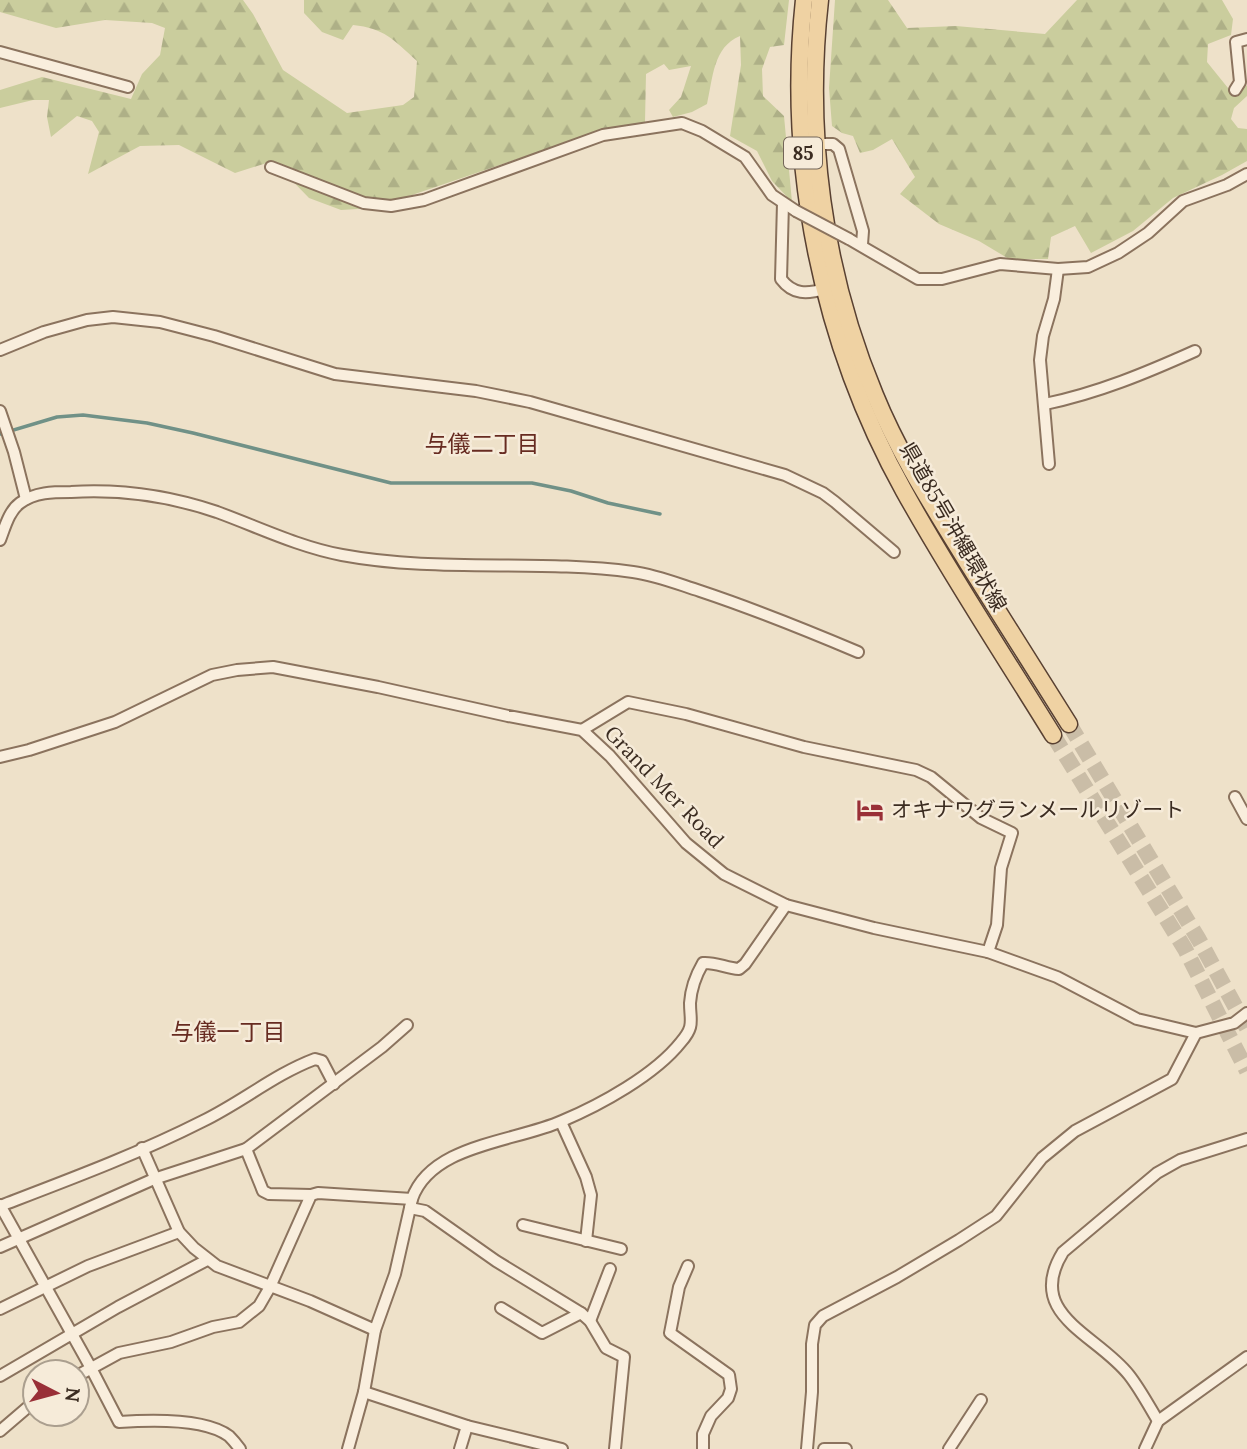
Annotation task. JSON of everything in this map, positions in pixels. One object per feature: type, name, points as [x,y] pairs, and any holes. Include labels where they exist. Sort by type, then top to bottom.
[{"type":"main road","name":"県道85号沖縄環状線","points":[[804,0],[799,78],[802,147],[809,208],[826,296],[839,341],[861,401],[903,490],[947,546],[1069,724]]},
{"type":"main road","name":"県道85号沖縄環状線","points":[[820,0],[815,111],[821,192],[829,243],[846,310],[880,407],[947,546],[1053,735]]},
{"type":"street","points":[[1235,90],[1240,82],[1236,42],[1247,39]]},
{"type":"street","points":[[0,52],[128,87]]},
{"type":"street","points":[[271,167],[364,203],[391,205],[424,200],[603,135],[682,123],[702,131],[745,157],[772,195],[783,203],[862,244],[918,279],[942,279],[1000,264],[1058,269],[1088,267],[1118,253],[1147,233],[1183,201],[1227,185],[1247,174]]},
{"type":"street","points":[[817,144],[833,144],[839,149],[863,231],[862,244]]},
{"type":"street","points":[[783,203],[781,279],[793,291],[826,296]]},
{"type":"street","points":[[1049,464],[1040,360],[1058,269]]},
{"type":"street","points":[[0,350],[44,332],[87,320],[113,317],[174,326],[335,374],[476,391],[530,402],[785,475],[823,493],[894,552]]},
{"type":"street","points":[[1045,404],[1082,397],[1133,379],[1195,351]]},
{"type":"street","points":[[0,411],[26,499]]},
{"type":"street","points":[[0,540],[12,511],[26,499],[42,493],[94,490],[148,495],[214,511],[297,542],[342,555],[460,565],[572,566],[660,578],[765,613],[858,652]]},
{"type":"street","name":"Grand Mer Road","points":[[0,757],[115,722],[212,676],[237,670],[273,667],[582,730],[610,756],[686,843],[724,874],[786,905],[874,928],[988,951],[1056,977],[1137,1019],[1196,1033],[1234,1023],[1247,1013]]},
{"type":"street","points":[[582,730],[628,702],[651,705],[804,747],[916,770],[931,777],[981,818],[1012,833],[1001,868],[997,925],[988,951]]},
{"type":"street","points":[[1235,797],[1247,819]]},
{"type":"street","points":[[348,1449],[365,1392],[375,1329],[395,1274],[415,1188],[429,1170],[448,1157],[561,1122],[629,1087],[681,1042],[692,1024],[690,1001],[695,977],[703,963],[712,962],[738,969],[745,964],[786,905]]},
{"type":"street","points":[[0,1247],[155,1179],[246,1149],[334,1084],[407,1025]]},
{"type":"street","points":[[807,1449],[812,1392],[812,1343],[815,1325],[823,1316],[897,1278],[996,1216],[1042,1158],[1075,1131],[1172,1079],[1196,1033]]},
{"type":"street","points":[[240,1449],[228,1435],[196,1424],[153,1420],[119,1422],[92,1368],[0,1206],[204,1121],[293,1067],[315,1059],[322,1061],[334,1084]]},
{"type":"street","points":[[561,1122],[586,1177],[591,1195],[586,1241]]},
{"type":"street","points":[[1158,1421],[1128,1373],[1061,1314],[1053,1299],[1051,1283],[1054,1267],[1063,1252],[1157,1173],[1180,1160],[1247,1139]]},
{"type":"street","points":[[142,1148],[179,1232],[207,1260],[375,1329]]},
{"type":"street","points":[[246,1149],[263,1191],[269,1194],[318,1194],[411,1203],[496,1261],[581,1313],[590,1321],[606,1348],[624,1357],[615,1449]]},
{"type":"street","points":[[92,1368],[119,1353],[171,1342],[213,1327],[239,1322],[259,1306],[270,1287],[311,1195]]},
{"type":"street","points":[[523,1225],[621,1249]]},
{"type":"street","points":[[0,1309],[88,1266],[179,1232]]},
{"type":"street","points":[[0,1376],[118,1307],[207,1260]]},
{"type":"street","points":[[688,1266],[679,1287],[670,1332],[729,1375],[729,1398],[711,1416],[703,1434],[703,1449]]},
{"type":"street","points":[[590,1321],[610,1269]]},
{"type":"street","points":[[501,1308],[542,1333],[581,1313]]},
{"type":"street","points":[[1145,1449],[1158,1421],[1247,1357]]},
{"type":"street","points":[[365,1392],[467,1426],[562,1449]]},
{"type":"street","points":[[949,1449],[981,1400]]},
{"type":"street","points":[[0,1431],[21,1413]]},
{"type":"street","points":[[460,1449],[467,1426]]},
{"type":"street","points":[[824,1449],[846,1449]]},
{"type":"green space","points":[[0,0],[243,0],[283,70],[347,113],[403,105],[414,97],[417,61],[395,41],[373,29],[353,25],[343,40],[322,32],[304,13],[304,0],[789,0],[784,45],[770,47],[762,69],[763,96],[784,116],[792,202],[772,181],[757,151],[730,136],[741,65],[740,36],[731,41],[719,55],[707,104],[692,112],[673,117],[669,110],[681,97],[691,66],[669,70],[664,64],[646,74],[645,122],[596,132],[374,208],[341,210],[309,198],[273,161],[235,173],[179,145],[140,146],[88,174],[99,132],[92,121],[77,116],[51,137],[47,117],[49,100],[33,100],[0,108],[0,90],[42,77],[131,99],[142,74],[160,55],[165,28],[152,23],[105,20],[56,28],[0,12]]},
{"type":"green space","points":[[835,0],[888,0],[907,28],[956,26],[1045,34],[1077,0],[1222,0],[1233,19],[1231,35],[1208,44],[1207,62],[1228,88],[1237,94],[1247,85],[1247,96],[1234,108],[1231,119],[1238,128],[1247,129],[1247,161],[1173,198],[1133,231],[1091,253],[1075,226],[1051,237],[1048,259],[1009,259],[979,241],[939,224],[900,194],[915,177],[892,139],[873,150],[860,153],[853,136],[832,126],[829,88]]},
{"type":"waterway","points":[[0,434],[57,417],[83,415],[147,423],[193,433],[391,483],[532,483],[660,514]]},
{"type":"tunnel","points":[[1069,724],[1199,940],[1247,1028]]},
{"type":"tunnel","points":[[1053,735],[1185,949],[1247,1071]]},
{"type":"place","name":"オキナワグランメールリゾート","points":[[870,810]]},
{"type":"district","name":"与儀二丁目","points":[[482,444]]},
{"type":"district","name":"与儀一丁目","points":[[228,1032]]}]
